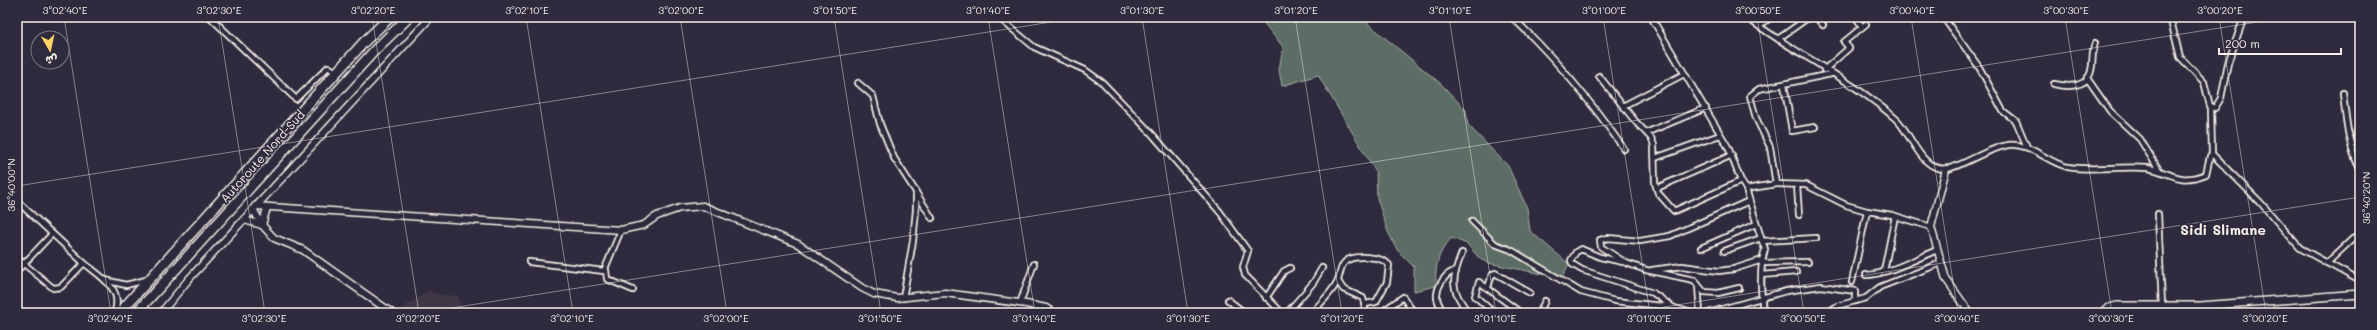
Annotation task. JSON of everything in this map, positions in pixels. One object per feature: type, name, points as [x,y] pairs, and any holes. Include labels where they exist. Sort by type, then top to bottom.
[{"type":"highway","name":"Autoroute Nord-Sud","points":[[119,313],[336,72],[390,17]]},
{"type":"highway","name":"Autoroute Nord-Sud","points":[[136,313],[365,62],[409,17]]},
{"type":"main road","points":[[2103,313],[2106,309],[2117,306],[2162,306],[2360,294]]},
{"type":"street","points":[[210,17],[296,99],[328,66],[336,72]]},
{"type":"street","points":[[161,313],[188,280],[431,17]]},
{"type":"street","points":[[998,17],[1034,47],[1085,70],[1120,100],[1230,225],[1248,251],[1244,266],[1244,274],[1280,312]]},
{"type":"street","points":[[1512,17],[1550,55],[1596,109],[1624,149]]},
{"type":"street","points":[[1652,17],[1732,155],[1741,181],[1746,188],[1761,240],[1765,248],[1762,261],[1761,297],[1764,313]]},
{"type":"street","points":[[1746,17],[1895,119],[1904,128],[1922,157],[1932,166],[1946,170],[1993,149],[2009,145],[2027,147],[2046,159],[2068,167],[2123,166],[2159,170],[2180,179],[2190,180],[2206,174],[2210,156],[2212,154],[2211,108],[2204,82],[2180,57],[2170,17]]},
{"type":"street","points":[[1760,26],[1771,17]]},
{"type":"street","points":[[1778,39],[1809,17]]},
{"type":"street","points":[[1816,17],[1823,25]]},
{"type":"street","points":[[1824,70],[1849,48],[1844,42],[1864,25],[1856,17]]},
{"type":"street","points":[[1943,17],[1979,67],[2003,111],[2016,122],[2027,147]]},
{"type":"street","points":[[2211,108],[2216,108],[2218,104],[2228,64],[2244,17]]},
{"type":"street","points":[[2054,84],[2076,86],[2088,78],[2091,73],[2092,52],[2095,42]]},
{"type":"street","points":[[1623,106],[1684,74]]},
{"type":"street","points":[[1776,184],[1770,147],[1756,118],[1750,96],[1759,90],[1830,74]]},
{"type":"street","points":[[1599,76],[1635,121],[1648,132],[1654,145],[1655,183],[1674,211],[1741,181]]},
{"type":"street","points":[[2088,78],[2110,111],[2140,139],[2159,170]]},
{"type":"street","points":[[858,82],[873,96],[880,124],[894,158],[932,218]]},
{"type":"street","points":[[1784,85],[1792,131],[1815,127]]},
{"type":"street","points":[[2343,93],[2346,126],[2353,152],[2360,169]]},
{"type":"street","points":[[1648,132],[1706,108]]},
{"type":"street","points":[[1655,158],[1720,135]]},
{"type":"street","points":[[2212,154],[2260,202],[2292,241],[2310,255],[2360,281]]},
{"type":"street","points":[[1657,188],[1732,155]]},
{"type":"street","points":[[1946,170],[1931,227],[1940,263],[1946,279],[1970,313]]},
{"type":"street","points":[[1746,188],[1776,184],[1806,185],[1846,205],[1867,211],[1895,216],[1931,227]]},
{"type":"street","points":[[1798,185],[1799,215]]},
{"type":"street","points":[[903,298],[913,241],[916,192]]},
{"type":"street","points":[[17,201],[84,263],[105,280],[117,295],[118,300],[114,313]]},
{"type":"street","points":[[1626,263],[1602,248],[1600,240],[1608,238],[1640,241],[1670,236],[1749,201]]},
{"type":"street","points":[[254,208],[621,230],[644,225],[657,216],[680,208],[703,206],[798,244],[862,288],[874,294],[903,298],[938,292],[1020,303],[1046,308],[1054,313]]},
{"type":"street","points":[[254,208],[262,225],[274,238],[304,250],[392,313]]},
{"type":"street","points":[[262,225],[267,208]]},
{"type":"street","points":[[1852,282],[1867,211]]},
{"type":"street","points":[[2158,214],[2162,306]]},
{"type":"street","points":[[1884,271],[1895,216]]},
{"type":"street","points":[[244,220],[262,225]]},
{"type":"street","points":[[1472,221],[1495,244],[1511,250],[1581,292],[1615,301],[1674,308],[1692,313]]},
{"type":"street","points":[[1701,248],[1756,224]]},
{"type":"street","points":[[621,230],[606,270],[607,278],[611,282],[633,290]]},
{"type":"street","points":[[2327,263],[2360,232]]},
{"type":"street","points":[[17,271],[52,234]]},
{"type":"street","points":[[1724,251],[1761,240],[1816,238]]},
{"type":"street","points":[[1674,308],[1653,293],[1582,270],[1572,264],[1571,260],[1576,252],[1581,249],[1600,257],[1626,263],[1646,270],[1694,280],[1704,292],[1718,292],[1739,288]]},
{"type":"street","points":[[1866,275],[1884,271],[1937,250]]},
{"type":"street","points":[[1462,253],[1456,271],[1454,290],[1469,313]]},
{"type":"street","points":[[17,258],[50,287],[57,288],[84,263]]},
{"type":"street","points":[[1314,312],[1338,281],[1339,271],[1349,259],[1375,258],[1385,260],[1389,266],[1387,282],[1376,302],[1365,304]]},
{"type":"street","points":[[1646,270],[1682,266],[1719,270],[1734,269],[1762,261],[1808,262]]},
{"type":"street","points":[[529,262],[606,270]]},
{"type":"street","points":[[1827,313],[1837,306],[1866,298],[1880,287],[1940,263]]},
{"type":"street","points":[[1020,303],[1034,264]]},
{"type":"street","points":[[1266,298],[1284,271],[1290,268]]},
{"type":"street","points":[[1287,313],[1313,283],[1322,268]]},
{"type":"street","points":[[1437,313],[1443,311],[1438,300],[1437,291],[1444,278],[1450,272],[1456,271]]},
{"type":"street","points":[[1762,275],[1796,272]]},
{"type":"street","points":[[1488,287],[1492,275],[1495,274],[1530,293]]},
{"type":"street","points":[[105,280],[126,285],[151,277]]},
{"type":"street","points":[[1338,281],[1343,289],[1361,297],[1365,304],[1366,313]]},
{"type":"street","points":[[1494,313],[1475,295],[1479,283],[1488,287],[1522,313],[1528,313]]},
{"type":"street","points":[[1698,286],[1700,313]]},
{"type":"street","points":[[1708,313],[1761,297],[1821,286],[1855,291],[1855,301]]},
{"type":"street","points":[[1380,313],[1403,297],[1413,311],[1406,313]]},
{"type":"street","points":[[1228,300],[1243,312]]},
{"type":"street","points":[[1539,313],[1545,301]]},
{"type":"street","points":[[1033,313],[1036,306]]},
{"type":"shaded area","points":[[428,291],[441,295],[458,296],[461,313],[402,313],[400,310]]},
{"type":"green space","points":[[1259,17],[1360,17],[1441,84],[1466,110],[1468,125],[1508,166],[1527,208],[1530,231],[1569,264],[1562,278],[1488,263],[1480,259],[1467,244],[1452,238],[1443,248],[1438,259],[1436,286],[1414,291],[1414,267],[1398,251],[1388,232],[1377,198],[1376,172],[1318,75],[1282,86],[1279,70],[1283,47]]},
{"type":"district","name":"Sidi Slimane","points":[[2223,229]]}]
